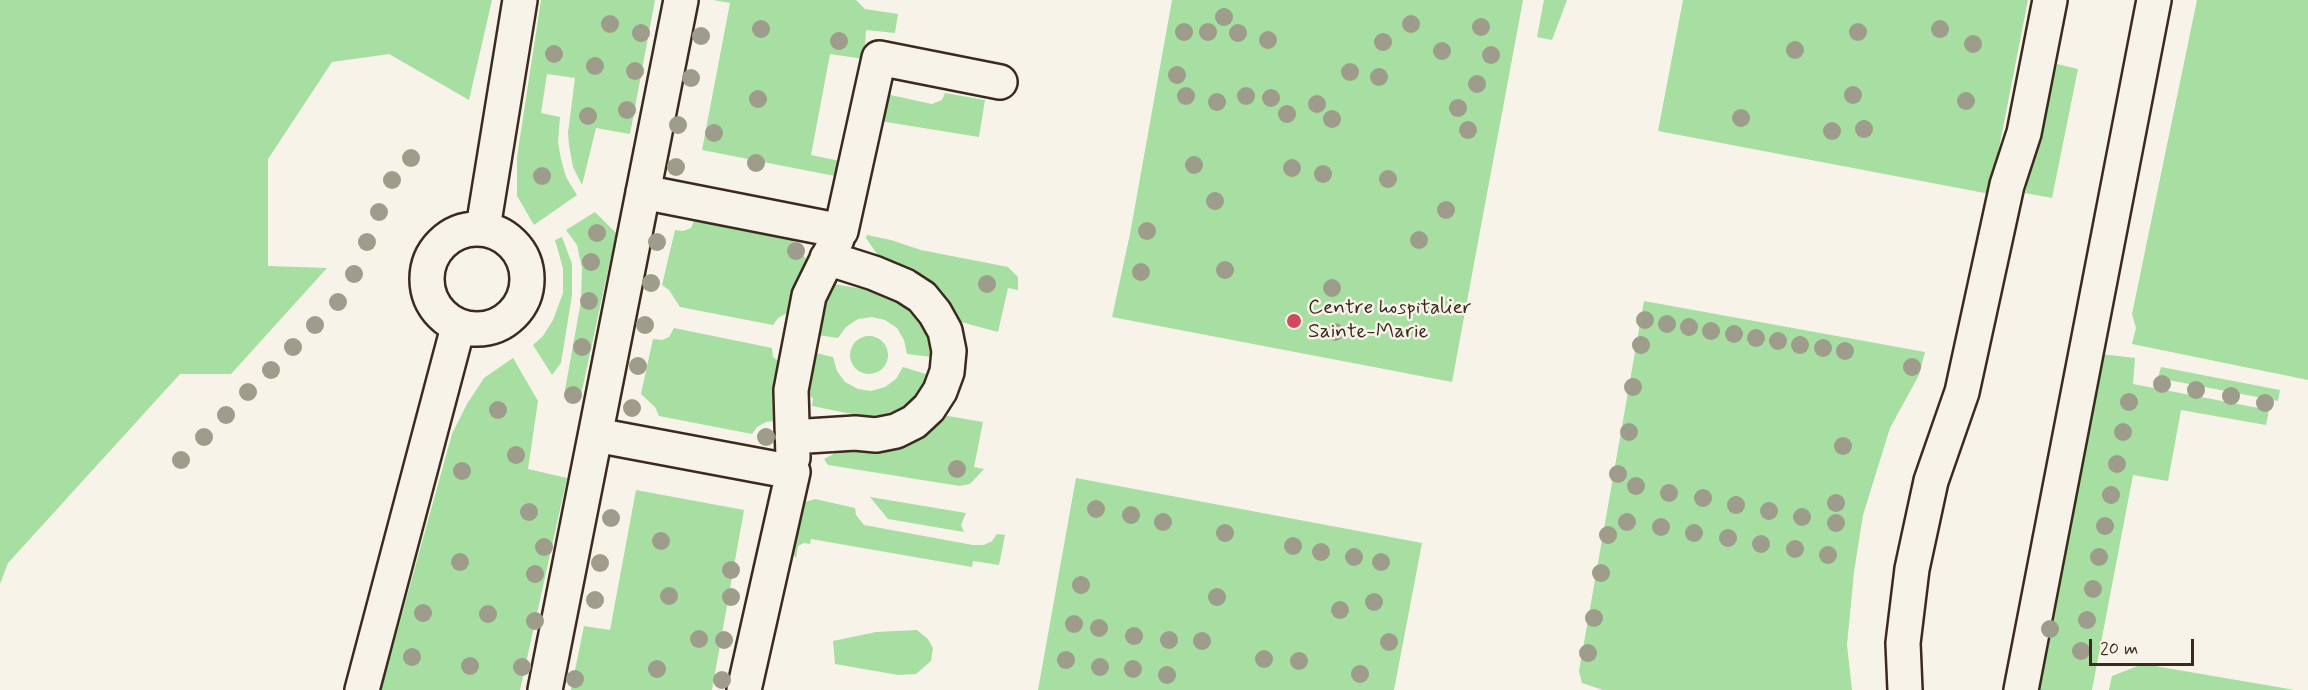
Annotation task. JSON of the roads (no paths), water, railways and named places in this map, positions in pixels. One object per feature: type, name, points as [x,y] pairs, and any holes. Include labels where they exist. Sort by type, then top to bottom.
[{"type":"lane","points":[[483,228],[520,0]]},
{"type":"lane","points":[[545,690],[681,0]]},
{"type":"lane","points":[[1905,690],[1903,643],[1914,558],[1931,481],[1962,392],[2007,185],[2024,133],[2050,0]]},
{"type":"lane","points":[[2021,690],[2154,0]]},
{"type":"lane","points":[[744,690],[793,472],[791,390],[809,296],[834,245],[879,58],[1000,82]]},
{"type":"lane","points":[[643,192],[834,245],[874,273],[905,286],[922,297],[935,313],[945,331],[949,351],[947,372],[940,391],[929,408],[914,422],[896,431],[876,435],[855,433],[792,437]]},
{"type":"lane","points":[[483,228],[506,237],[522,256],[528,280],[522,304],[506,322],[482,330],[458,327],[435,308],[426,281],[430,262],[433,253],[454,233],[483,228]]},
{"type":"lane","points":[[362,690],[458,327]]},
{"type":"lane","points":[[596,435],[793,472]]},
{"type":"place","name":"Centre hospitalier Sainte-Marie","points":[[1294,321]]}]
